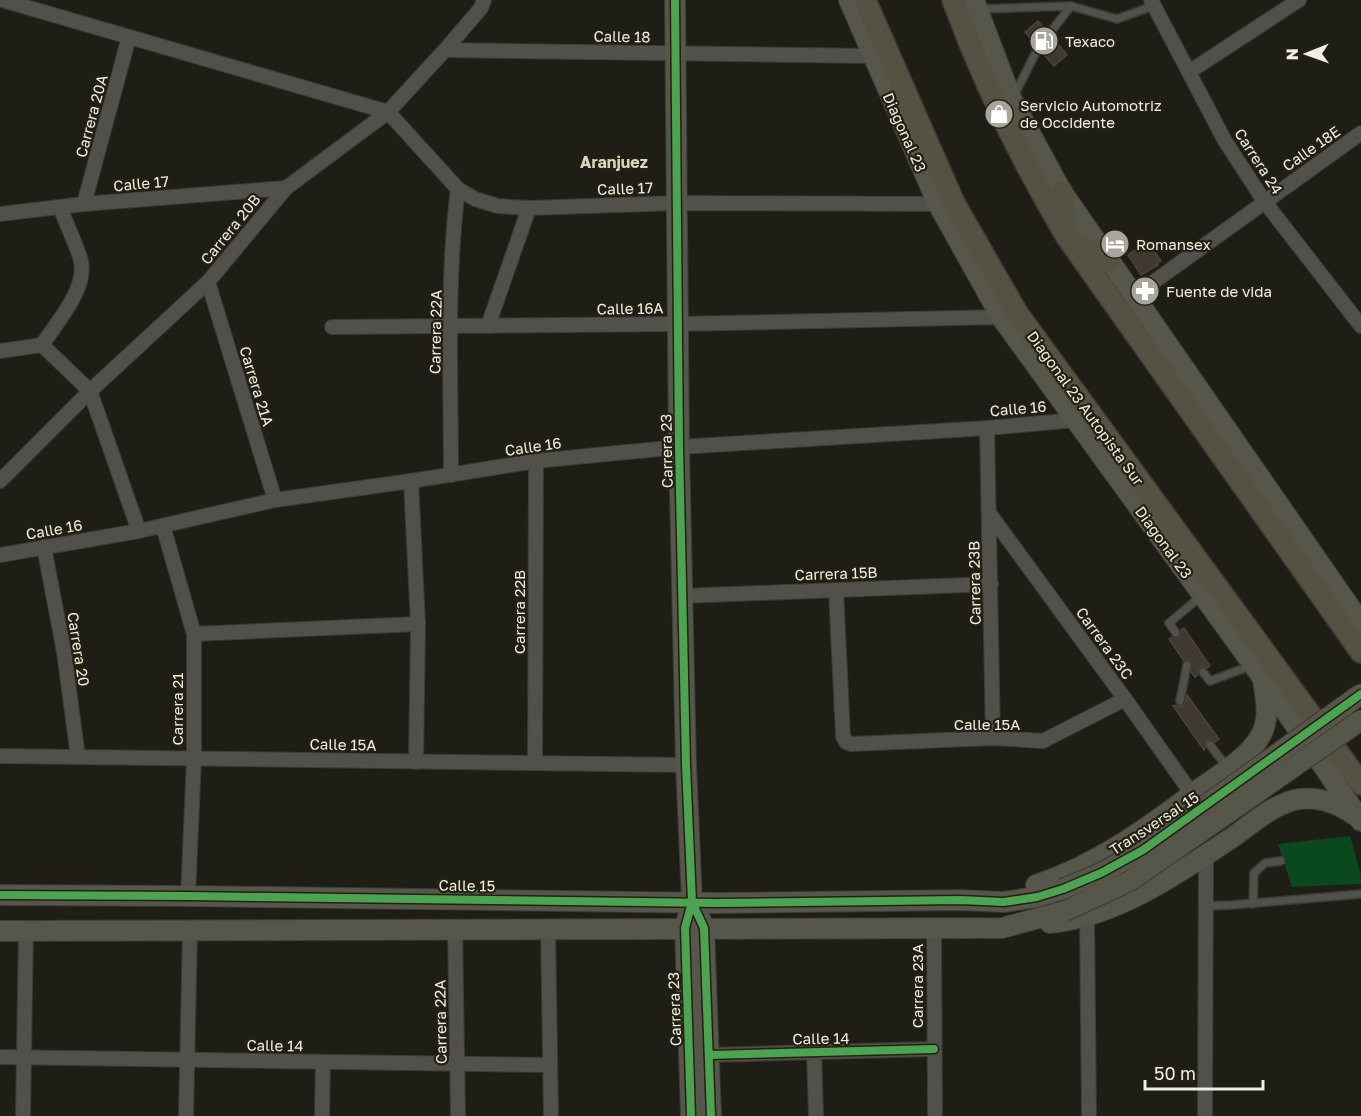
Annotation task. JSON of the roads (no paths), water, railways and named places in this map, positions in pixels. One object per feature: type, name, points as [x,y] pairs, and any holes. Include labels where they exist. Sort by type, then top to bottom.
[{"type":"main road","name":"Diagonal 23 Autopista Sur","points":[[865,0],[954,203],[1017,313],[1361,784]]},
{"type":"main road","points":[[953,0],[976,62],[1036,185],[1067,237],[1361,652]]},
{"type":"main road","points":[[1062,192],[1067,237]]},
{"type":"main road","points":[[1067,237],[1108,261]]},
{"type":"street","points":[[2,0],[45,6],[129,37],[388,112]]},
{"type":"street","name":"Carrera 20B","points":[[0,481],[90,391],[208,282],[286,188],[388,112],[481,8],[484,0]]},
{"type":"street","name":"Carrera 23","points":[[675,0],[679,447],[686,765],[692,902],[709,1055],[711,1116]]},
{"type":"street","name":"Diagonal 23","points":[[849,0],[938,204],[1001,316],[1257,671],[1360,820]]},
{"type":"street","points":[[1189,72],[1299,0]]},
{"type":"street","name":"Carrera 24","points":[[1152,3],[1225,141],[1264,201],[1361,326]]},
{"type":"street","points":[[975,4],[1012,100],[1062,192],[1108,261],[1359,617]]},
{"type":"street","name":"Carrera 20A","points":[[84,204],[129,37]]},
{"type":"street","name":"Calle 18","points":[[445,50],[872,56]]},
{"type":"street","name":"Calle 17","points":[[388,112],[458,189],[475,199],[498,206],[529,208],[677,203],[938,204]]},
{"type":"street","name":"Calle 18E","points":[[1134,296],[1361,133]]},
{"type":"street","name":"Calle 17","points":[[0,214],[84,204],[286,188]]},
{"type":"street","name":"Carrera 22A","points":[[451,475],[450,326],[453,225],[458,189]]},
{"type":"street","points":[[0,351],[42,345],[78,290],[82,276],[81,261],[60,207]]},
{"type":"street","points":[[488,326],[529,208]]},
{"type":"street","name":"Carrera 21A","points":[[208,282],[275,500]]},
{"type":"street","name":"Calle 16A","points":[[332,327],[678,324],[1001,316]]},
{"type":"street","points":[[42,345],[90,391],[139,531]]},
{"type":"street","name":"Calle 16","points":[[0,555],[139,531],[275,500],[451,475],[536,460],[679,447],[987,428],[1076,420]]},
{"type":"street","name":"Carrera 23B","points":[[987,428],[993,738]]},
{"type":"street","name":"Carrera 22B","points":[[535,763],[536,460]]},
{"type":"street","points":[[411,481],[418,624],[416,762]]},
{"type":"street","name":"Carrera 23C","points":[[989,513],[1192,794]]},
{"type":"street","name":"Carrera 21","points":[[163,526],[194,634],[194,759],[188,896]]},
{"type":"street","name":"Carrera 20","points":[[44,547],[64,652],[78,757]]},
{"type":"street","name":"Carrera 15B","points":[[682,596],[991,584]]},
{"type":"street","name":"Calle 15A","points":[[836,590],[843,736],[850,744],[993,738],[1043,741],[1125,699]]},
{"type":"street","points":[[194,634],[418,624]]},
{"type":"street","points":[[960,900],[1032,886],[1090,862],[1130,840],[1227,769],[1254,745],[1266,722],[1266,704],[1257,671]]},
{"type":"street","name":"Transversal 15","points":[[934,900],[1005,902],[1037,897],[1101,873],[1143,850],[1361,694]]},
{"type":"street","points":[[1002,928],[1065,911],[1130,881],[1361,720]]},
{"type":"street","name":"Calle 15A","points":[[0,756],[686,765]]},
{"type":"street","points":[[0,931],[1002,928],[1066,922],[1087,917],[1124,902],[1206,855],[1274,809],[1299,799],[1323,799],[1360,820]]},
{"type":"street","points":[[1205,1116],[1206,855]]},
{"type":"street","name":"Calle 15","points":[[0,895],[692,902],[934,900]]},
{"type":"street","points":[[1087,917],[1089,1116]]},
{"type":"street","name":"Carrera 22A","points":[[455,928],[458,1116]]},
{"type":"street","points":[[548,928],[551,1116]]},
{"type":"street","name":"Carrera 23","points":[[691,1116],[694,928]]},
{"type":"street","name":"Carrera 23A","points":[[934,928],[935,1116]]},
{"type":"street","points":[[23,1116],[26,930]]},
{"type":"street","points":[[186,1116],[190,930]]},
{"type":"street","name":"Calle 14","points":[[709,1055],[934,1049]]},
{"type":"street","points":[[814,1052],[816,1116]]},
{"type":"street","name":"Calle 14","points":[[0,1057],[550,1065]]},
{"type":"street","points":[[322,1116],[323,1062]]},
{"type":"lane","points":[[975,4],[1071,6],[1117,19],[1152,3]]},
{"type":"lane","points":[[1049,34],[1071,6]]},
{"type":"lane","points":[[1012,100],[1038,48]]},
{"type":"lane","points":[[1176,633],[1169,623],[1202,596]]},
{"type":"lane","points":[[1180,701],[1187,665]]},
{"type":"lane","points":[[1203,672],[1210,681],[1257,671]]},
{"type":"lane","points":[[1210,745],[1227,769]]},
{"type":"lane","points":[[1253,904],[1254,873],[1265,863],[1281,861]]},
{"type":"lane","points":[[1206,906],[1361,894]]},
{"type":"place","name":"Texaco","points":[[1044,41]]},
{"type":"place","name":"Servicio Automotriz de Occidente","points":[[999,114]]},
{"type":"place","name":"Romansex","points":[[1115,244]]},
{"type":"place","name":"Fuente de vida","points":[[1145,291]]},
{"type":"district","name":"Aranjuez","points":[[614,162]]}]
